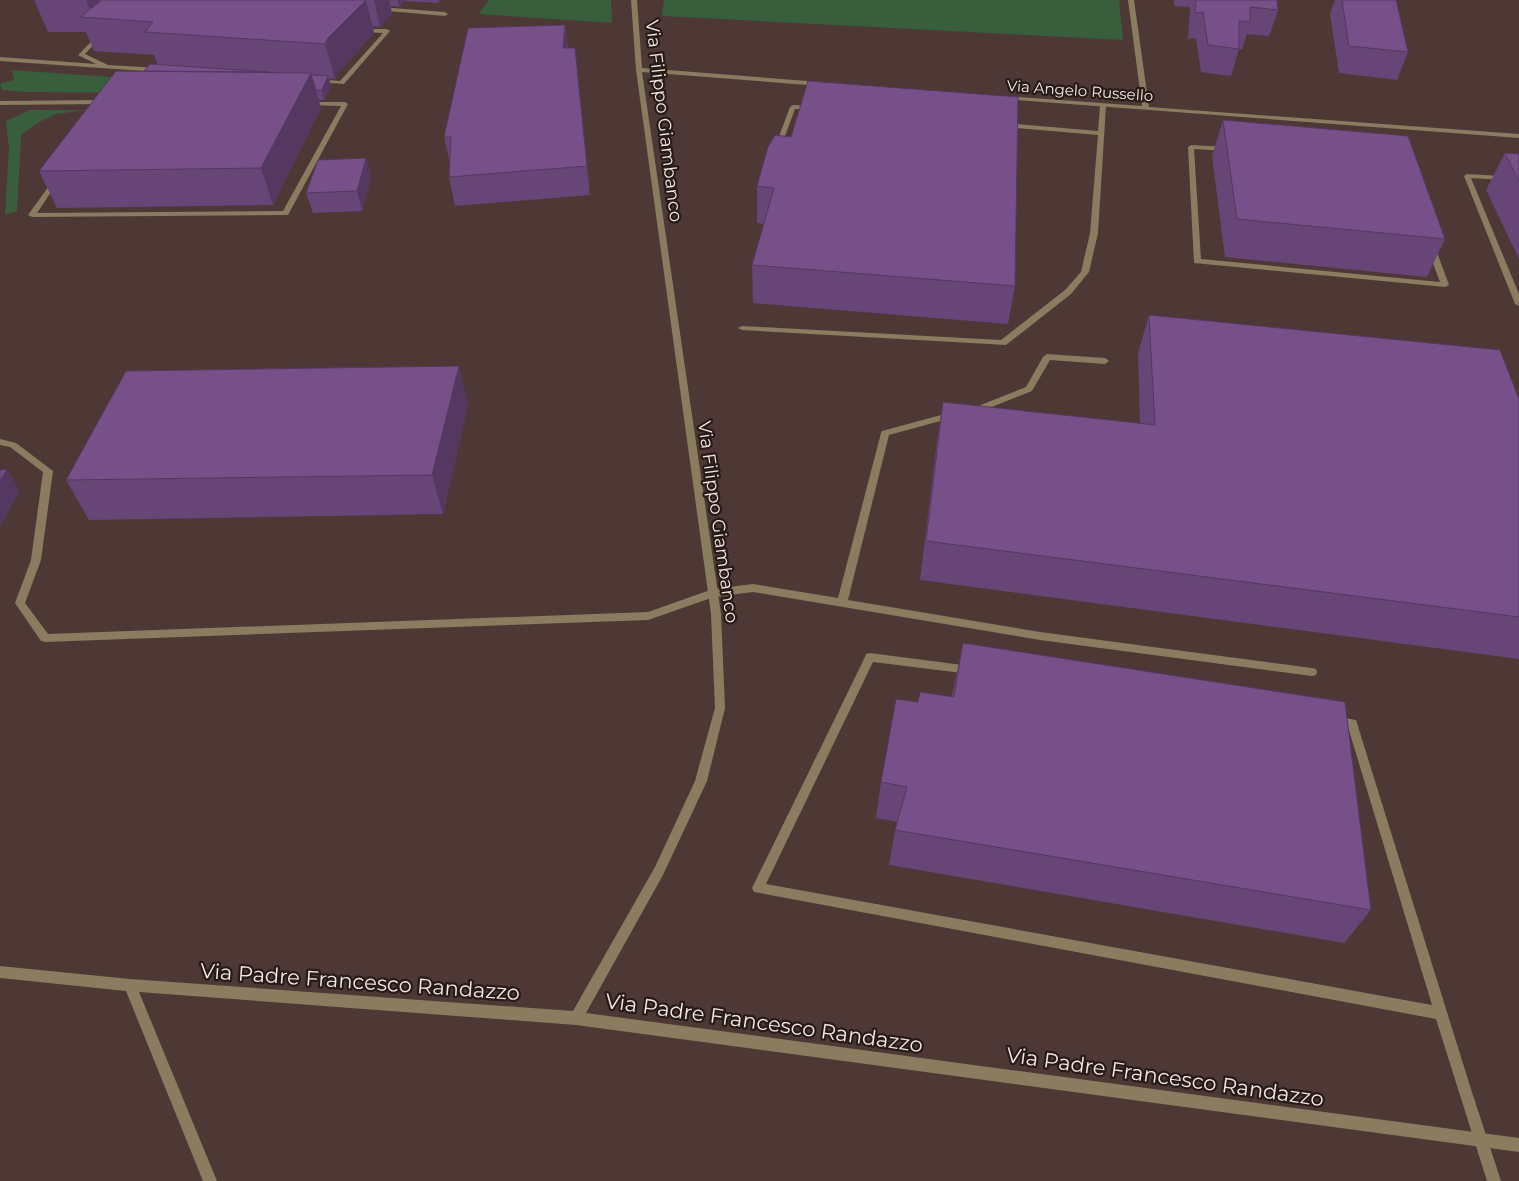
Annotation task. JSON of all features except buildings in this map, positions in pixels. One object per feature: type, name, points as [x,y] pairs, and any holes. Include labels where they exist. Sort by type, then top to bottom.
[{"type":"street","name":"Via Filippo Giambanco","points":[[576,1018],[659,871],[701,782],[720,708],[713,593],[639,70],[634,0]]},
{"type":"street","points":[[1131,0],[1146,109]]},
{"type":"street","points":[[375,9],[445,14]]},
{"type":"street","points":[[106,66],[81,55],[107,28]]},
{"type":"street","points":[[312,81],[342,83],[387,31],[358,30]]},
{"type":"street","points":[[0,59],[165,70]]},
{"type":"street","points":[[639,70],[826,84]]},
{"type":"street","name":"Via Angelo Russello","points":[[995,97],[1146,109],[1270,122],[1519,136]]},
{"type":"street","points":[[0,103],[109,102],[104,110]]},
{"type":"street","points":[[60,175],[32,215],[285,213],[345,104],[296,104]]},
{"type":"street","points":[[742,328],[1003,343],[1068,292],[1085,272],[1094,233],[1104,106]]},
{"type":"street","points":[[774,156],[793,107],[822,109]]},
{"type":"street","points":[[996,124],[1102,133]]},
{"type":"street","points":[[1239,150],[1191,147],[1197,261],[1445,285],[1429,241]]},
{"type":"street","points":[[1519,179],[1467,176],[1519,304]]},
{"type":"street","points":[[842,603],[885,433],[981,409],[1029,389],[1047,357],[1105,361]]},
{"type":"street","points":[[0,442],[13,446],[48,471],[36,560],[20,603],[45,638],[648,616],[713,593],[752,588],[1040,636],[1312,672]]},
{"type":"street","points":[[978,672],[870,657],[758,888],[1441,1013]]},
{"type":"street","points":[[1322,719],[1352,723],[1494,1181]]},
{"type":"street","name":"Via Padre Francesco Randazzo","points":[[0,972],[130,984],[576,1018],[1519,1145]]},
{"type":"street","points":[[130,984],[210,1181]]},
{"type":"shaded area","points":[[0,0],[1519,0],[1519,1181],[0,1181]]},
{"type":"green space","points":[[489,0],[611,0],[612,23],[479,14]]},
{"type":"green space","points":[[664,0],[1119,0],[1123,40],[662,16]]},
{"type":"green space","points":[[12,70],[169,81],[156,93],[25,92],[2,90],[0,84],[14,80]]},
{"type":"green space","points":[[30,110],[87,110],[55,114],[21,135],[17,211],[5,215],[9,148],[6,121]]}]
